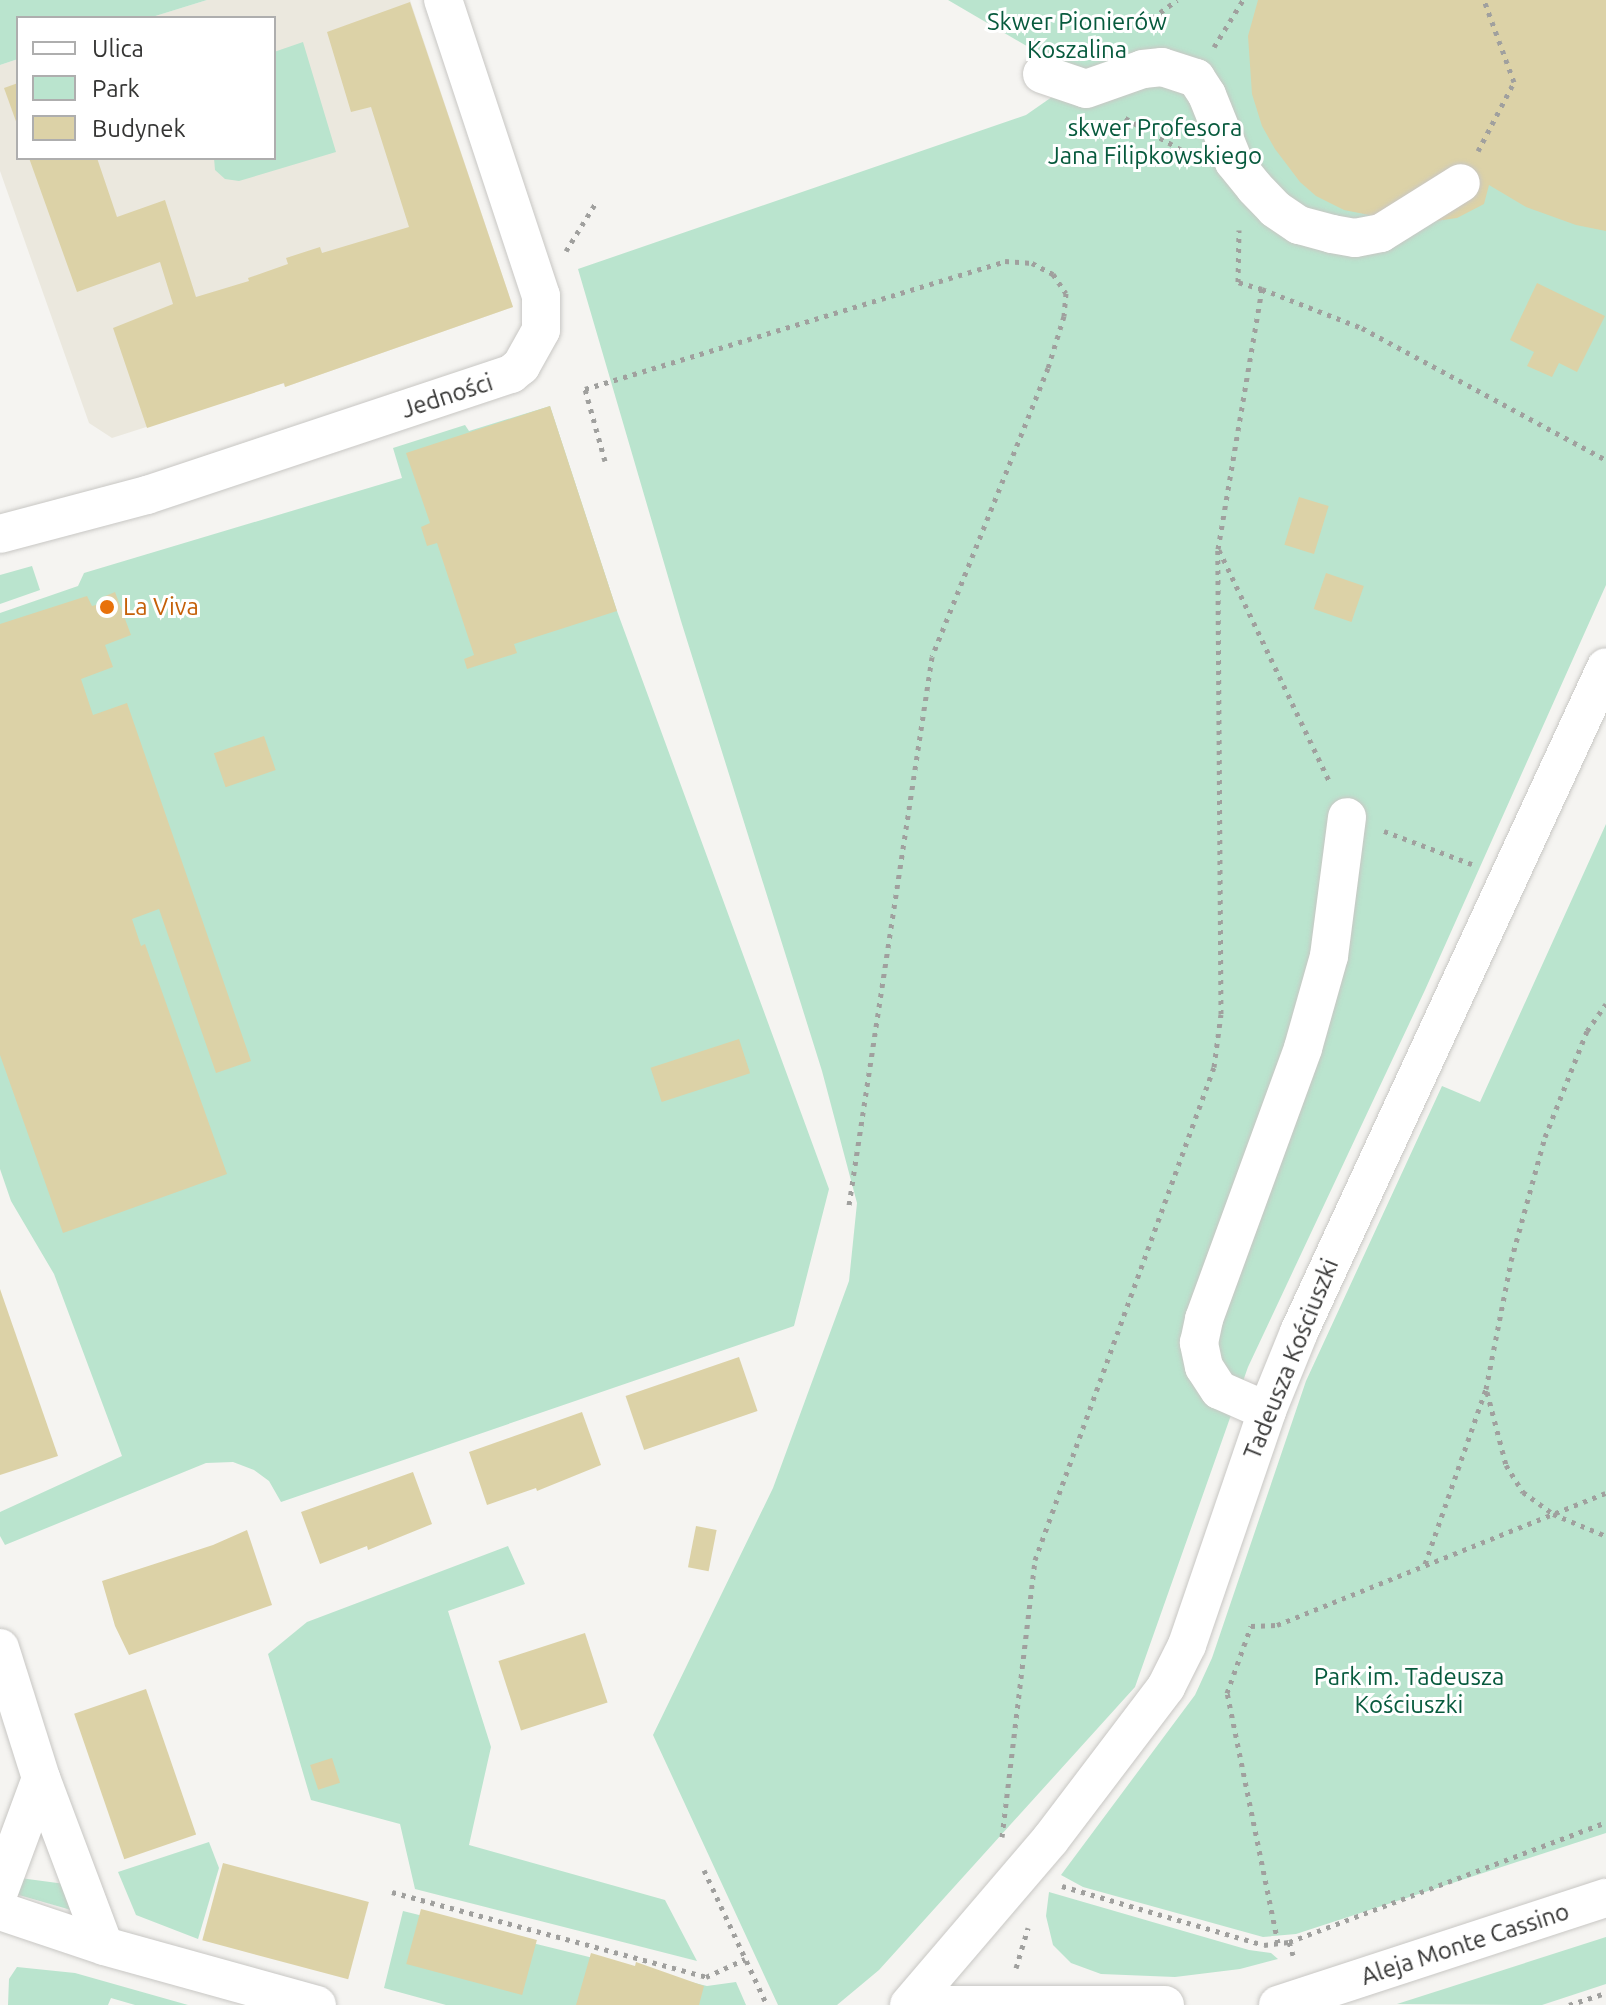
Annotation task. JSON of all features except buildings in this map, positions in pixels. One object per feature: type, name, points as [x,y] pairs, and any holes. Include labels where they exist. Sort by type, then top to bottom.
[{"type":"street","name":"Jedności","points":[[0,534],[147,495],[511,374],[521,366],[541,330],[541,296],[443,0]]},
{"type":"street","points":[[1042,74],[1076,89],[1097,87],[1143,69],[1162,67],[1196,78],[1207,95],[1234,162],[1275,209],[1299,225],[1355,238],[1381,233],[1461,183]]},
{"type":"street","name":"Tadeusza Kościuszki","points":[[909,2005],[1029,1866],[1166,1687],[1187,1645],[1267,1411],[1338,1244],[1604,675]]},
{"type":"street","points":[[1267,1411],[1219,1390],[1204,1367],[1199,1343],[1204,1319],[1308,1032],[1329,956],[1347,817]]},
{"type":"street","points":[[0,1648],[41,1778],[104,1946]]},
{"type":"street","points":[[0,1889],[41,1778]]},
{"type":"street","name":"Aleja Monte Cassino","points":[[1278,2005],[1606,1898]]},
{"type":"street","points":[[0,1911],[104,1946],[317,2005]]},
{"type":"street","points":[[943,2005],[1165,2005]]},
{"type":"path","points":[[1196,78],[1242,0]]},
{"type":"path","points":[[1461,183],[1514,82],[1484,0]]},
{"type":"path","points":[[1097,87],[1111,108],[1141,129],[1196,157]]},
{"type":"path","points":[[564,253],[595,204]]},
{"type":"path","points":[[1236,217],[1241,245],[1238,282],[1362,328],[1606,460]]},
{"type":"path","points":[[605,461],[585,389],[1005,261],[1032,263],[1053,274],[1066,293],[1064,316],[1048,368],[932,657],[849,1205]]},
{"type":"path","points":[[1262,289],[1218,549],[1221,1014],[1214,1067],[1035,1560],[1001,1845],[1052,1883],[1264,1945],[1289,1942],[1606,1822]]},
{"type":"path","points":[[1218,549],[1347,817],[1510,879]]},
{"type":"path","points":[[1425,1565],[1486,1389],[1511,1261],[1545,1137],[1587,1031],[1606,1004]]},
{"type":"path","points":[[1486,1389],[1491,1421],[1506,1465],[1523,1492],[1553,1514],[1606,1536]]},
{"type":"path","points":[[1278,1943],[1227,1693],[1251,1626],[1277,1625],[1606,1493]]},
{"type":"path","points":[[704,1870],[767,2005]]},
{"type":"path","points":[[392,1892],[706,1977],[745,1959]]},
{"type":"path","points":[[1289,1942],[1293,1955]]},
{"type":"path","points":[[1569,2005],[1606,1993]]},
{"type":"shaded area","points":[[207,0],[410,0],[513,307],[285,387],[283,383],[112,438],[89,423],[0,171],[0,65],[16,60],[16,160],[276,160],[276,16],[155,16]]},
{"type":"green space","points":[[0,0],[207,0],[155,16],[16,16],[16,60],[0,65]]},
{"type":"green space","points":[[948,0],[1606,0],[1606,585],[1425,990],[1248,1367],[1135,1687],[879,1970],[837,2005],[778,2005],[653,1735],[773,1488],[849,1281],[857,1203],[822,1071],[681,621],[578,269],[1026,115],[1085,74],[1049,59]]},
{"type":"green space","points":[[303,42],[336,152],[239,181],[225,179],[215,170],[214,160],[276,160],[276,51]]},
{"type":"green space","points":[[550,406],[617,611],[829,1189],[794,1326],[281,1502],[269,1481],[254,1470],[233,1462],[206,1463],[5,1545],[0,1536],[0,1512],[122,1456],[54,1274],[11,1201],[0,1169],[0,613],[78,586],[84,573],[402,478],[393,448],[465,425],[469,431]]},
{"type":"green space","points":[[32,566],[40,590],[0,604],[0,575]]},
{"type":"green space","name":"Park im. Tadeusza Kościuszki","points":[[1606,824],[1606,1833],[1296,1934],[1263,1937],[1083,1887],[1061,1875],[1195,1695],[1212,1658],[1306,1381],[1442,1086],[1480,1102]]},
{"type":"green space","points":[[508,1546],[525,1584],[448,1611],[491,1747],[469,1845],[665,1900],[697,1961],[415,1889],[400,1824],[311,1800],[268,1654],[307,1622]]},
{"type":"green space","points":[[209,1842],[219,1868],[198,1939],[136,1915],[118,1872]]},
{"type":"green space","points":[[20,1878],[65,1884],[71,1910],[12,1893]]},
{"type":"green space","points":[[1049,1892],[1249,1950],[1271,1953],[1278,1959],[1240,1969],[1175,1977],[1101,1974],[1071,1963],[1053,1945],[1046,1916]]},
{"type":"green space","points":[[403,1911],[707,1986],[736,1982],[746,2005],[446,2005],[384,1988]]},
{"type":"green space","points":[[1606,1937],[1606,1984],[1542,2005],[1397,2004]]},
{"type":"green space","points":[[17,1967],[75,1973],[188,2005],[135,2005],[111,1998],[108,2005],[8,2005],[9,1979]]},
{"type":"place","name":"La Viva","points":[[107,607]]},
{"type":"park label","name":"Skwer Pionierów Koszalina","points":[[1077,36]]},
{"type":"park label","name":"skwer Profesora Jana Filipkowskiego","points":[[1155,142]]}]
